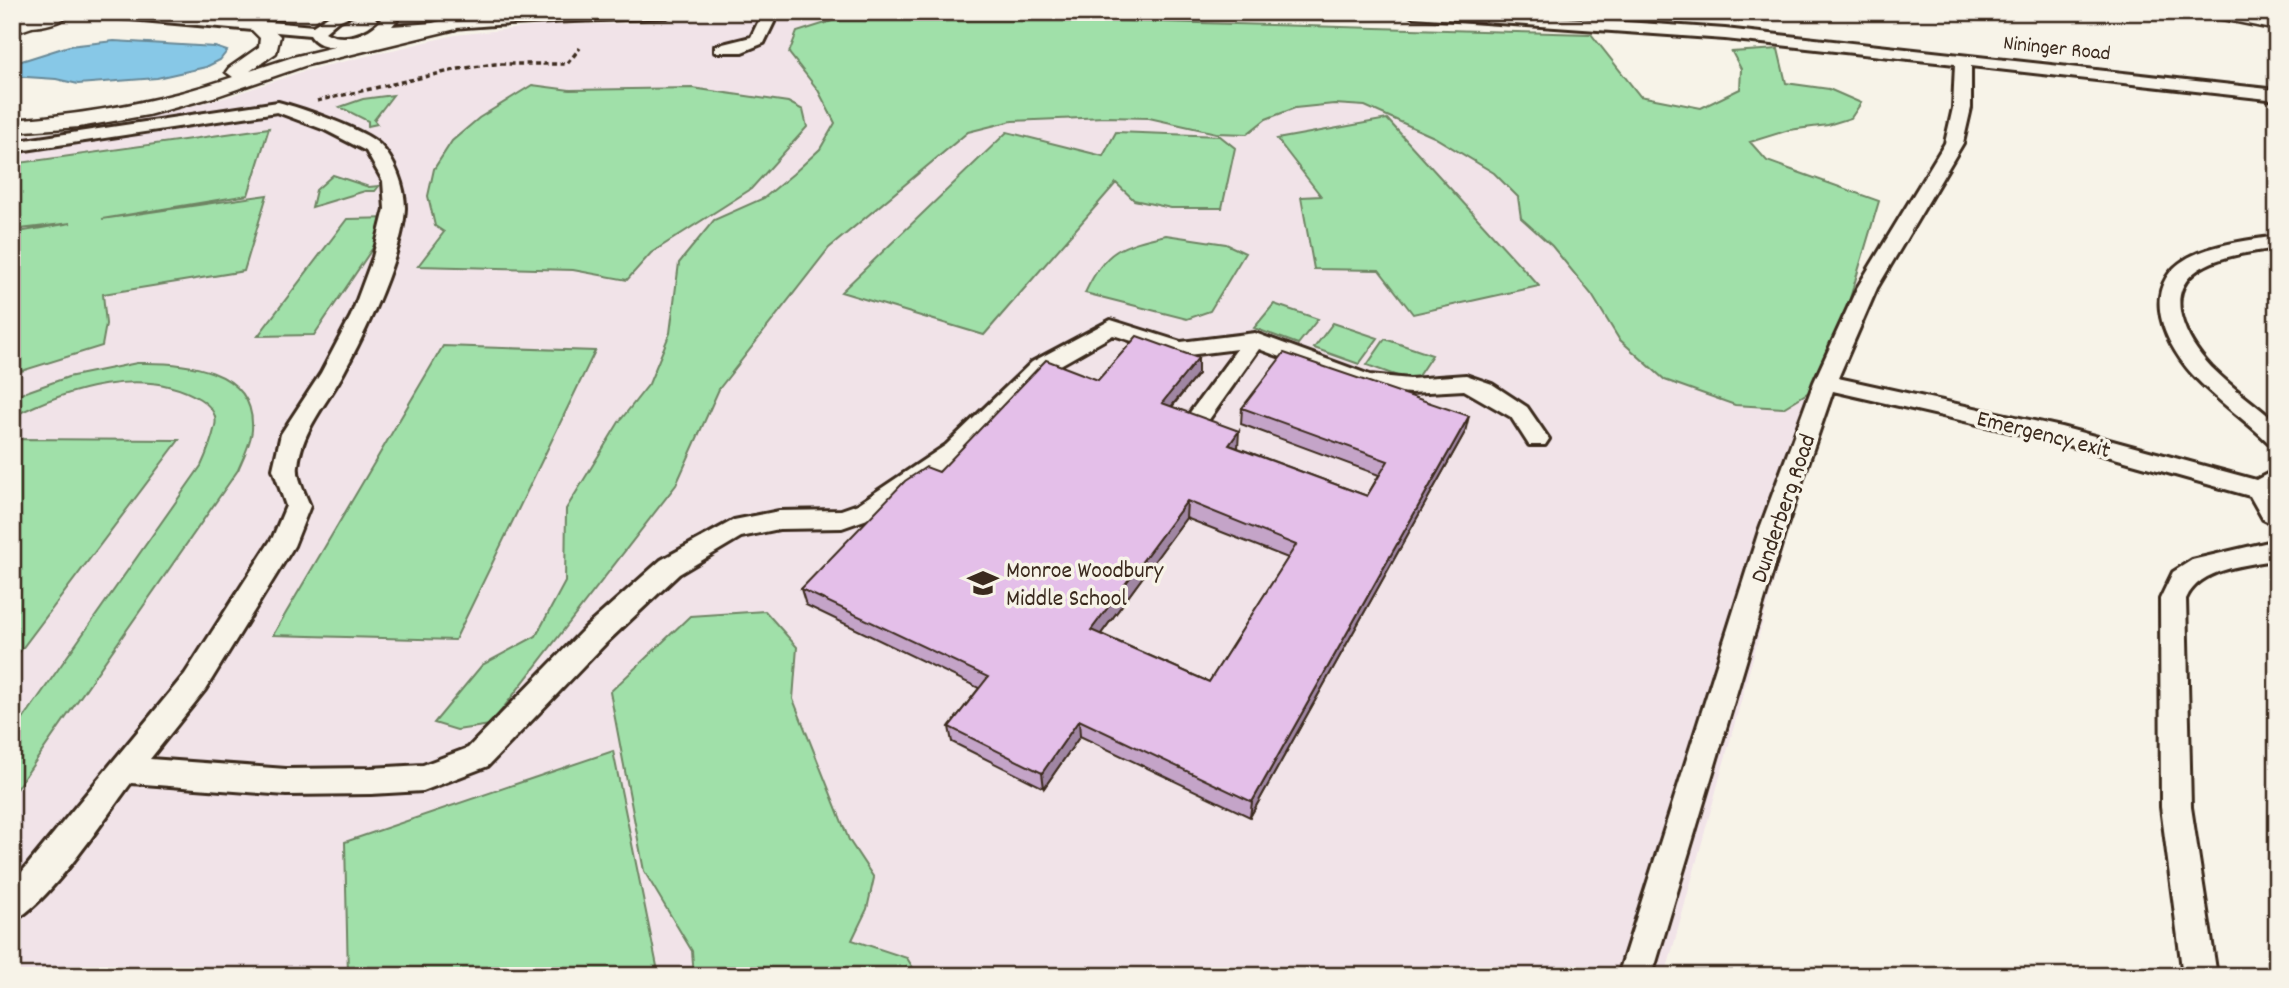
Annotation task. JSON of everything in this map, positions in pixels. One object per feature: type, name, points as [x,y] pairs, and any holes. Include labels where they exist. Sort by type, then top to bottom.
[{"type":"highway","points":[[23,24],[60,12]]},
{"type":"highway","points":[[2220,12],[2277,23]]},
{"type":"main road","points":[[267,71],[449,25]]},
{"type":"main road","points":[[226,77],[255,62],[269,50],[270,36],[258,26]]},
{"type":"main road","points":[[12,114],[117,105],[226,77],[267,63],[317,33]]},
{"type":"main road","points":[[12,126],[79,121],[148,109],[210,92],[314,50],[342,42]]},
{"type":"street","points":[[108,12],[317,33],[342,42],[377,33],[449,25],[667,12]]},
{"type":"street","points":[[180,20],[332,18],[351,12]]},
{"type":"street","points":[[377,33],[385,27],[385,15],[433,20],[559,12]]},
{"type":"street","points":[[721,49],[742,47],[758,40],[771,12]]},
{"type":"street","name":"Nininger Road","points":[[1413,12],[1669,29],[2277,95]]},
{"type":"street","points":[[317,33],[332,18]]},
{"type":"street","name":"Dunderberg Road","points":[[1634,976],[1768,544],[1825,382],[1867,288],[1945,162],[1956,134],[1963,93],[1963,60]]},
{"type":"street","points":[[1963,93],[1993,74],[2029,67]]},
{"type":"street","points":[[12,147],[278,107],[331,126],[373,148],[391,181],[396,209],[383,257],[362,316],[332,374],[293,434],[285,469],[298,506],[285,539],[195,682],[35,883],[12,906]]},
{"type":"street","points":[[2277,242],[2201,259],[2173,280],[2167,304],[2173,330],[2200,369],[2277,437]]},
{"type":"street","points":[[124,770],[286,782],[371,781],[423,778],[478,757],[596,635],[670,567],[734,529],[779,520],[842,519],[867,510],[954,451],[1040,367],[1111,327],[1180,349],[1255,340],[1367,382],[1410,386],[1466,382],[1484,389],[1519,412],[1537,439]]},
{"type":"street","points":[[1195,422],[1255,340]]},
{"type":"street","name":"Emergency exit","points":[[1825,382],[2269,484]]},
{"type":"street","points":[[2269,484],[2262,501],[2277,517]]},
{"type":"street","points":[[2200,976],[2176,807],[2173,599],[2182,579],[2201,567],[2277,549]]},
{"type":"path","points":[[278,107],[446,71],[495,64],[567,64],[580,48]]},
{"type":"shaded area","points":[[945,16],[1591,34],[1665,132],[1879,201],[1665,976],[12,976],[12,137],[116,125],[227,97],[304,71],[455,35],[548,25]]},
{"type":"green space","points":[[945,16],[1591,34],[1640,96],[1701,108],[1740,89],[1741,69],[1732,52],[1778,49],[1786,83],[1829,89],[1861,103],[1851,118],[1828,125],[1789,130],[1750,142],[1767,161],[1879,201],[1825,382],[1783,408],[1735,405],[1665,380],[1619,339],[1592,295],[1552,246],[1521,218],[1518,197],[1494,173],[1434,137],[1365,106],[1334,104],[1295,108],[1266,119],[1247,134],[1216,133],[1149,118],[1012,121],[968,132],[829,248],[719,389],[676,485],[490,725],[457,730],[434,723],[482,665],[536,636],[565,582],[566,509],[619,422],[649,384],[670,333],[679,263],[714,220],[764,198],[793,174],[820,149],[835,123],[818,90],[789,53],[797,32],[835,20]]},
{"type":"green space","points":[[532,85],[570,90],[692,88],[788,102],[803,110],[807,127],[751,189],[651,253],[627,280],[573,270],[418,266],[444,232],[435,226],[428,196],[434,169],[452,141],[479,118]]},
{"type":"green space","points":[[393,95],[374,120],[377,124],[368,126],[368,121],[340,107],[363,99]]},
{"type":"green space","points":[[1387,119],[1539,286],[1413,314],[1379,270],[1314,269],[1301,197],[1321,196],[1277,139]]},
{"type":"green space","points":[[269,128],[248,195],[102,219],[267,195],[244,271],[103,294],[106,324],[102,346],[12,374],[12,233],[71,223],[12,230],[12,164]]},
{"type":"green space","points":[[1007,132],[1103,156],[1116,132],[1220,136],[1235,148],[1222,208],[1171,208],[1134,200],[1116,183],[984,335],[841,292]]},
{"type":"green space","points":[[333,175],[369,187],[379,186],[375,191],[365,191],[312,207],[316,190]]},
{"type":"green space","points":[[393,218],[314,335],[258,336],[347,219]]},
{"type":"green space","points":[[1166,235],[1226,244],[1245,253],[1210,311],[1187,319],[1085,293],[1100,267],[1116,251]]},
{"type":"green space","points":[[1274,304],[1318,319],[1298,344],[1254,328]]},
{"type":"green space","points":[[1333,323],[1378,338],[1359,364],[1314,348]]},
{"type":"green space","points":[[1385,339],[1432,355],[1414,382],[1367,365]]},
{"type":"green space","points":[[443,346],[595,351],[455,640],[273,635]]},
{"type":"green space","points":[[137,363],[194,367],[229,381],[242,393],[250,409],[250,440],[238,470],[12,795],[12,735],[201,466],[216,422],[212,410],[200,399],[178,389],[155,384],[130,382],[80,390],[12,417],[12,397],[68,377]]},
{"type":"green space","points":[[12,439],[179,440],[12,662]]},
{"type":"green space","points":[[765,611],[797,647],[793,699],[849,840],[874,878],[867,909],[852,940],[907,958],[918,976],[694,976],[692,951],[644,871],[610,692],[690,616]]},
{"type":"green space","points":[[613,751],[659,976],[348,976],[345,842]]},
{"type":"water","points":[[114,41],[215,47],[227,51],[220,60],[206,67],[157,78],[78,84],[56,79],[12,76],[12,64],[69,46]]},
{"type":"building","name":"Monroe Woodbury Middle School","points":[[1137,336],[1198,358],[1162,403],[1239,431],[1229,445],[1367,496],[1388,461],[1242,408],[1284,353],[1469,416],[1252,802],[1079,720],[1042,773],[949,727],[988,677],[801,589],[905,481],[926,467],[939,472],[1046,360],[1098,380]],"holes":[[[1187,501],[1296,545],[1209,682],[1091,630]]]},
{"type":"place","name":"Monroe Woodbury Middle School","points":[[983,583]]}]
